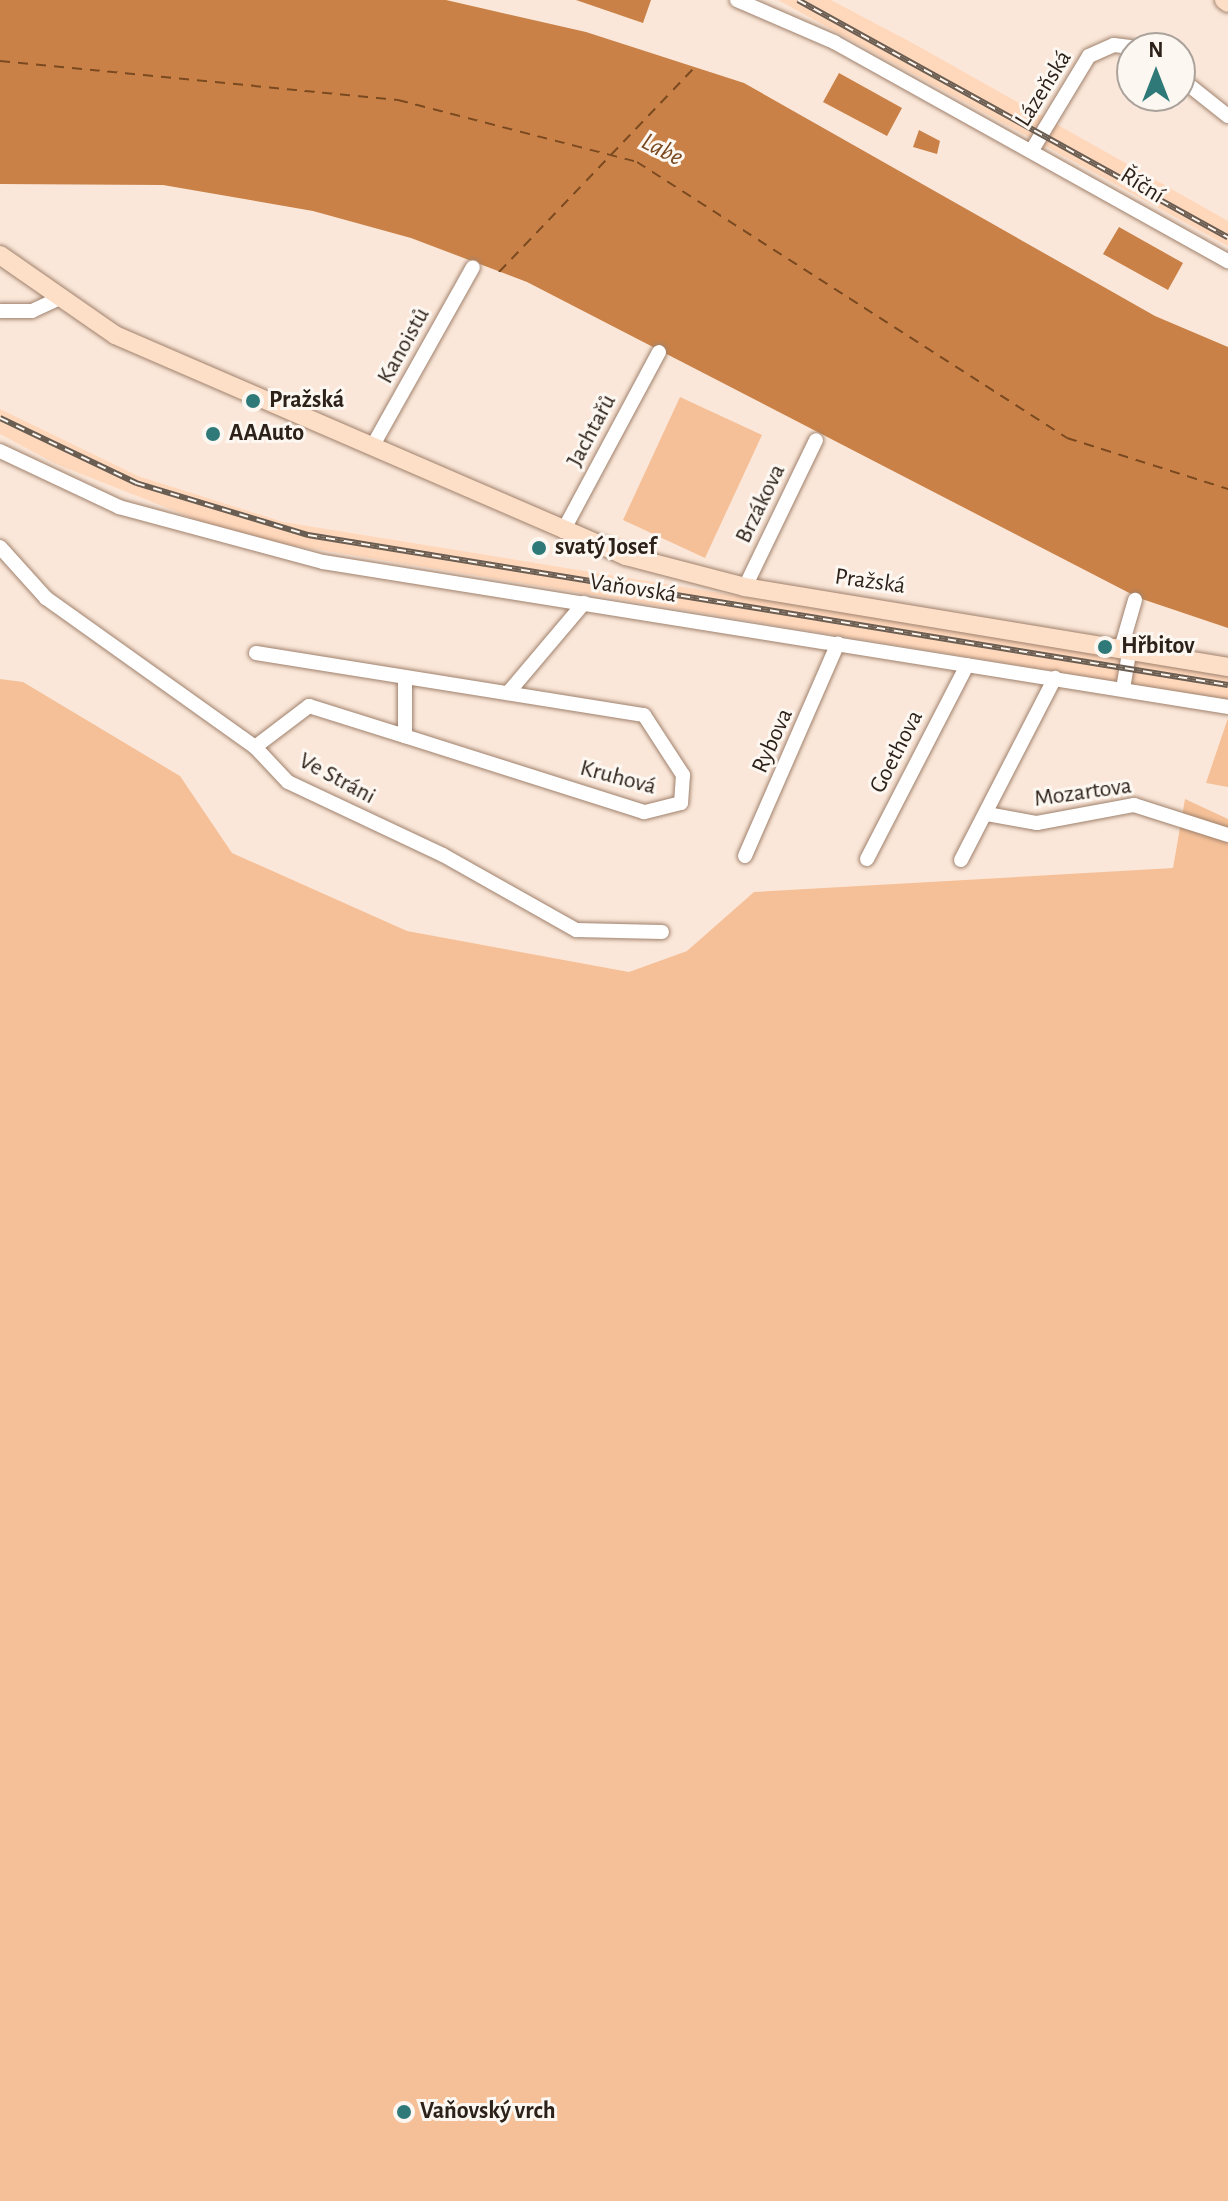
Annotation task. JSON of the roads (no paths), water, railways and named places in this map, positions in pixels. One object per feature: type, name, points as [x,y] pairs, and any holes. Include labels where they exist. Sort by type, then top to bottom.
[{"type":"main road","name":"Pražská","points":[[0,255],[58,299],[115,335],[563,531],[745,587],[1126,646],[1228,667]]},
{"type":"street","name":"Říční","points":[[737,0],[834,42],[1228,261]]},
{"type":"street","name":"Lázeňská","points":[[1032,150],[1089,56],[1116,45]]},
{"type":"street","points":[[1196,91],[1228,116]]},
{"type":"street","name":"Kanoistů","points":[[372,447],[473,267]]},
{"type":"street","points":[[0,311],[32,311],[58,299]]},
{"type":"street","name":"Jachtařů","points":[[563,531],[659,352]]},
{"type":"street","name":"Brzákova","points":[[745,587],[816,440]]},
{"type":"street","name":"Vaňovská","points":[[0,451],[119,507],[289,554],[1228,707]]},
{"type":"street","name":"Ve Stráni","points":[[0,547],[46,598],[255,747],[288,782],[443,855],[576,930],[662,932]]},
{"type":"street","points":[[1123,689],[1126,646],[1135,600]]},
{"type":"street","points":[[508,693],[584,603]]},
{"type":"street","name":"Rybova","points":[[745,856],[838,643]]},
{"type":"street","name":"Kruhová","points":[[255,747],[309,706],[644,812],[681,803],[683,775],[650,718],[256,653]]},
{"type":"street","name":"Goethova","points":[[867,859],[967,665]]},
{"type":"street","points":[[405,677],[405,736]]},
{"type":"street","name":"Mozartova","points":[[961,860],[1055,678]]},
{"type":"street","name":"Mozartova","points":[[987,814],[1037,823],[1134,805],[1228,835]]},
{"type":"water","name":"Labe","points":[[0,0],[446,0],[586,32],[744,83],[1155,316],[1228,347],[1228,628],[1139,598],[527,282],[411,238],[313,211],[163,185],[0,184]]},
{"type":"water","points":[[576,0],[651,0],[643,23]]},
{"type":"water","points":[[839,73],[902,108],[887,136],[823,102]]},
{"type":"water","points":[[919,130],[940,141],[937,154],[913,147]]},
{"type":"water","points":[[1119,227],[1183,263],[1168,290],[1103,254]]},
{"type":"railway","points":[[798,0],[1228,237]]},
{"type":"railway","points":[[0,418],[136,483],[308,535],[1228,685]]},
{"type":"place","name":"Pražská","points":[[253,401]]},
{"type":"place","name":"AAAuto","points":[[213,434]]},
{"type":"place","name":"svatý Josef","points":[[539,548]]},
{"type":"place","name":"Hřbitov","points":[[1105,647]]},
{"type":"place","name":"Vaňovský vrch","points":[[404,2112]]}]
